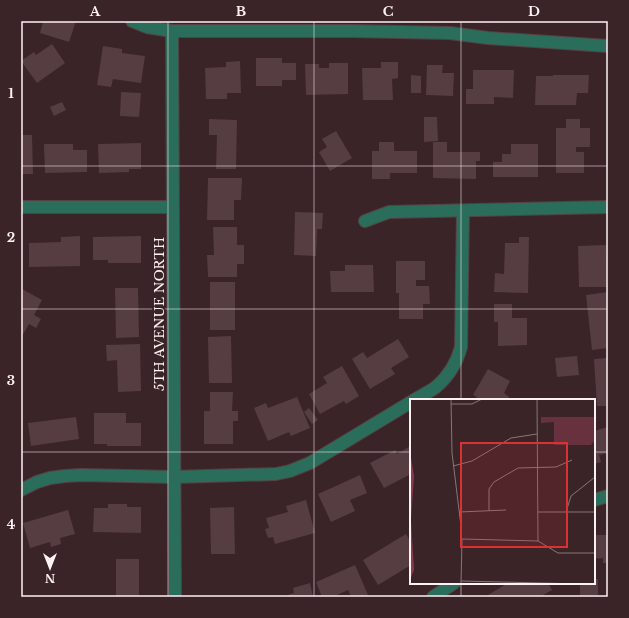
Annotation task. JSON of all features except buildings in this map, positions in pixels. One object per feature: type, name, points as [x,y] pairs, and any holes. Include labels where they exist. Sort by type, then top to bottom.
[{"type":"street","points":[[132,21],[147,27],[172,31],[264,26],[352,31],[450,27],[488,38],[608,46]]},
{"type":"street","name":"5TH AVENUE NORTH","points":[[172,31],[175,597]]},
{"type":"street","points":[[21,207],[172,207]]},
{"type":"street","points":[[365,221],[389,212],[608,207]]},
{"type":"street","points":[[416,399],[436,386],[446,376],[458,358],[462,347],[463,211]]},
{"type":"street","points":[[21,490],[37,482],[50,478],[66,476],[174,477],[276,474],[290,471],[310,463],[410,403]]},
{"type":"street","points":[[595,500],[608,496]]},
{"type":"street","points":[[437,596],[453,584]]}]
